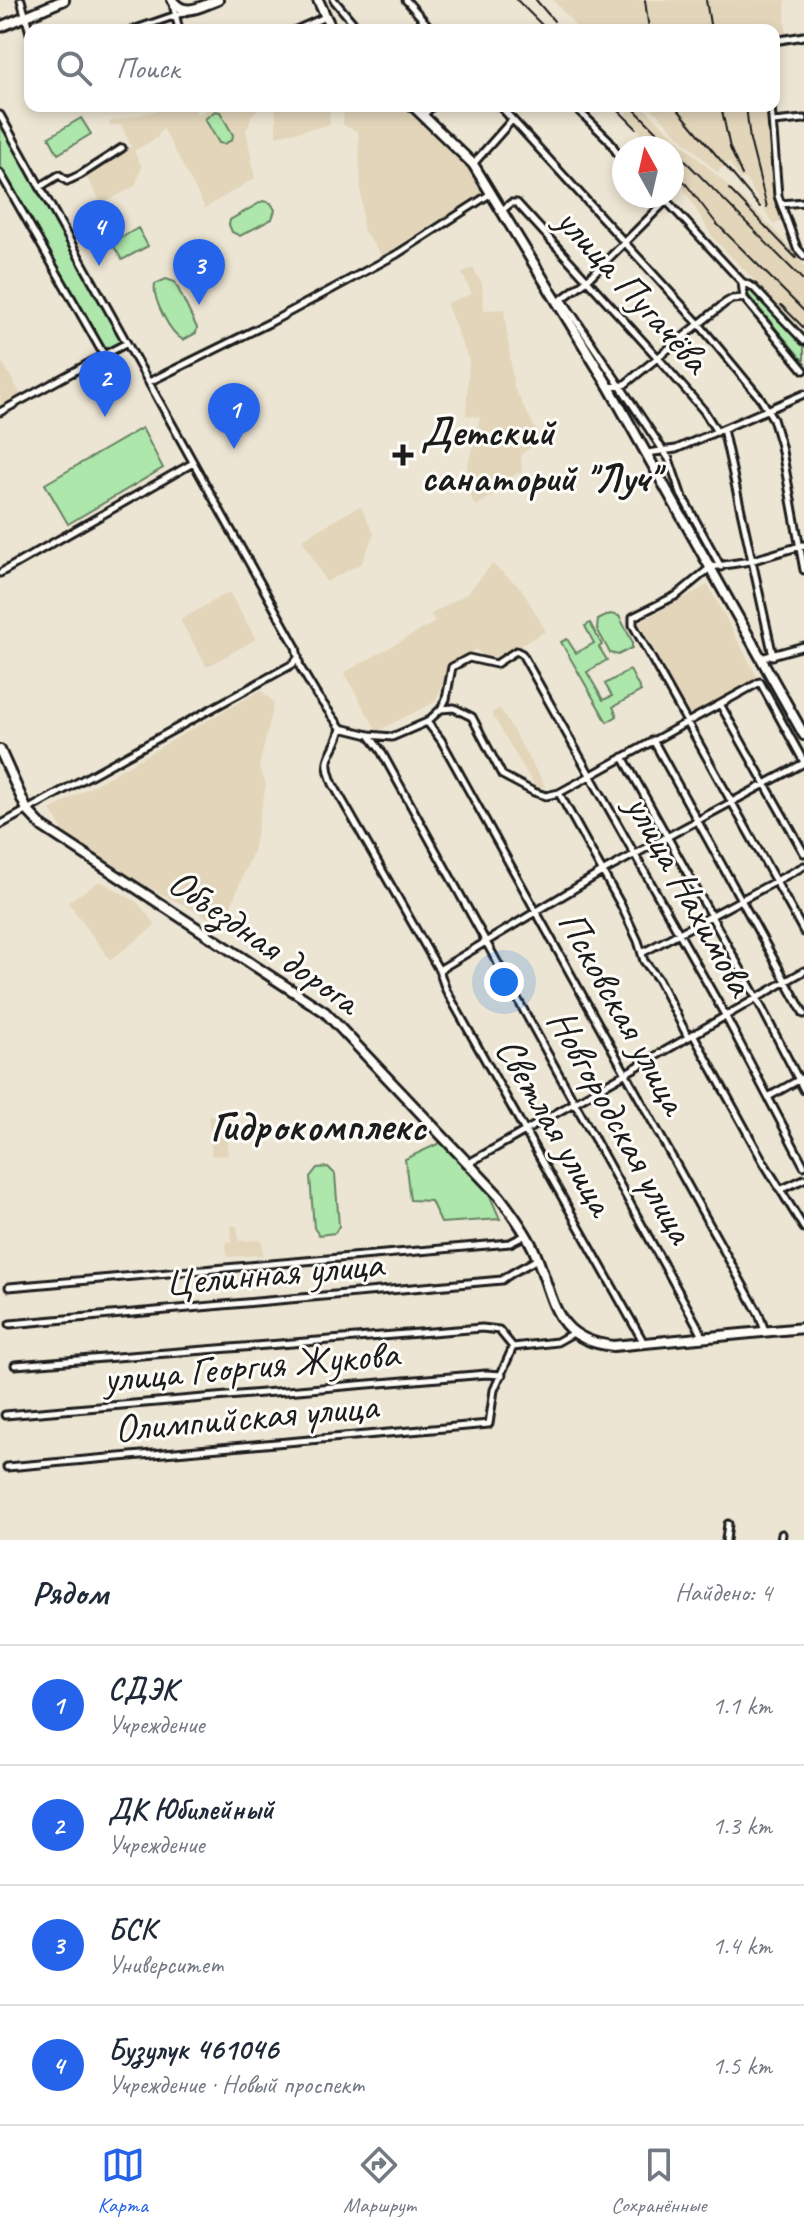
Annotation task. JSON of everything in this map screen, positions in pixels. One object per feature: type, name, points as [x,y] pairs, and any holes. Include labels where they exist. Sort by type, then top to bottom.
[{"type":"main road","points":[[0,27],[64,0]]},
{"type":"main road","points":[[172,0],[180,9],[189,11],[218,0]]},
{"type":"main road","points":[[318,0],[329,24]]},
{"type":"main road","points":[[419,112],[473,164],[614,387],[647,453],[804,735]]},
{"type":"main road","name":"Объездная дорога","points":[[0,750],[27,810],[37,822],[325,1012],[499,1196],[526,1235],[556,1309],[564,1325],[573,1333]]},
{"type":"main road","points":[[573,1333],[597,1344],[645,1344],[804,1328]]},
{"type":"street","points":[[21,0],[27,24]]},
{"type":"street","points":[[172,0],[178,24]]},
{"type":"street","points":[[334,0],[354,24]]},
{"type":"street","points":[[406,0],[427,24]]},
{"type":"street","points":[[151,24],[189,11]]},
{"type":"street","points":[[309,24],[325,17]]},
{"type":"street","points":[[780,40],[804,36]]},
{"type":"street","points":[[423,116],[426,112]]},
{"type":"street","points":[[506,112],[699,324],[761,399],[781,446],[804,570]]},
{"type":"street","points":[[580,112],[612,145]]},
{"type":"street","points":[[772,112],[778,196],[797,248],[804,256]]},
{"type":"street","points":[[0,115],[296,647],[297,658],[316,694],[341,728],[392,737],[427,722],[441,709],[454,708],[472,717],[502,775],[546,796],[559,793],[591,776],[760,682],[804,762],[602,872],[439,970]]},
{"type":"street","points":[[473,164],[512,119]]},
{"type":"street","points":[[773,122],[804,119]]},
{"type":"street","points":[[40,187],[59,175],[67,181],[80,175],[122,148]]},
{"type":"street","points":[[0,173],[104,355]]},
{"type":"street","points":[[149,382],[271,322],[397,254],[491,194]]},
{"type":"street","points":[[781,204],[804,202]]},
{"type":"street","name":"улица Пугачёва","points":[[501,211],[511,203],[517,203],[720,430],[773,656]]},
{"type":"street","points":[[560,300],[586,281],[656,208]]},
{"type":"street","points":[[672,208],[742,282],[753,287],[804,341]]},
{"type":"street","points":[[742,282],[744,298],[803,367]]},
{"type":"street","points":[[721,567],[681,494],[669,459],[614,387],[624,385],[659,359],[725,303],[744,298]]},
{"type":"street","points":[[0,412],[127,343]]},
{"type":"street","points":[[647,453],[676,449],[804,394]]},
{"type":"street","points":[[0,573],[193,463]]},
{"type":"street","points":[[801,546],[750,561],[711,567],[677,595],[637,613],[633,617],[633,625],[804,932]]},
{"type":"street","points":[[761,658],[804,646]]},
{"type":"street","name":"улица Нахимова","points":[[441,709],[452,667],[469,658],[496,664],[516,651],[522,654],[725,1015],[804,1166]]},
{"type":"street","points":[[0,825],[293,664],[297,658]]},
{"type":"street","points":[[720,704],[804,853]]},
{"type":"street","name":"Псковская улица","points":[[427,722],[441,740],[759,1314],[765,1331]]},
{"type":"street","name":"Светлая улица","points":[[341,728],[339,740],[326,761],[326,767],[353,821],[439,970],[446,990],[645,1344]]},
{"type":"street","name":"Новгородская улица","points":[[369,735],[381,751],[487,941],[704,1337]]},
{"type":"street","points":[[653,740],[804,1014]]},
{"type":"street","points":[[623,757],[801,1078],[804,1090]]},
{"type":"street","points":[[0,777],[11,771]]},
{"type":"street","points":[[559,793],[621,905],[642,953],[804,1228]]},
{"type":"street","points":[[642,953],[804,866]]},
{"type":"street","points":[[468,1164],[804,971]]},
{"type":"street","points":[[768,1097],[801,1078]]},
{"type":"street","points":[[780,1190],[804,1179]]},
{"type":"street","points":[[9,1287],[510,1243],[526,1235]]},
{"type":"street","name":"Целинная улица","points":[[10,1324],[502,1280],[514,1270],[537,1259]]},
{"type":"street","points":[[15,1365],[482,1328],[499,1330],[513,1347]]},
{"type":"street","points":[[513,1347],[557,1342],[573,1333]]},
{"type":"street","points":[[502,1375],[513,1347]]},
{"type":"street","name":"улица Георгия Жукова","points":[[5,1415],[502,1375]]},
{"type":"street","name":"Олимпийская улица","points":[[7,1467],[489,1424],[494,1390],[502,1375]]},
{"type":"street","points":[[726,1540],[728,1524]]},
{"type":"shaded area","points":[[553,0],[785,0],[786,36],[780,38],[780,24],[574,24]]},
{"type":"shaded area","points":[[152,112],[255,112],[246,129],[255,178],[205,208],[163,128],[157,138],[134,151],[142,167],[135,186],[102,204],[84,173],[131,147],[133,150],[121,125],[110,126],[109,122]]},
{"type":"shaded area","points":[[276,112],[329,112],[330,125],[276,136]]},
{"type":"shaded area","points":[[344,112],[411,112],[471,167],[485,191],[382,256],[363,230],[358,132],[343,125]]},
{"type":"shaded area","points":[[628,112],[648,112],[674,136],[643,136],[625,115]]},
{"type":"shaded area","points":[[655,112],[769,112],[775,198],[785,218],[774,225],[745,178],[740,179],[729,162],[717,172],[684,140],[684,136],[680,136]]},
{"type":"shaded area","points":[[684,145],[771,226],[804,265],[804,331],[713,238],[684,189]]},
{"type":"shaded area","points":[[473,268],[482,284],[484,310],[504,309],[514,388],[542,441],[521,454],[522,473],[515,474],[503,489],[476,506],[472,501],[467,469],[480,417],[466,415],[469,361],[446,303],[472,294],[462,273]]},
{"type":"shaded area","points":[[0,358],[22,397],[0,409]]},
{"type":"shaded area","points":[[360,506],[374,534],[362,563],[326,582],[302,539]]},
{"type":"shaded area","points":[[492,564],[521,588],[546,631],[489,663],[476,649],[451,666],[435,702],[377,731],[344,673],[435,622],[431,614],[468,593]]},
{"type":"shaded area","points":[[708,585],[759,680],[690,717],[639,622]]},
{"type":"shaded area","points":[[229,592],[256,639],[207,667],[180,620]]},
{"type":"shaded area","points":[[261,690],[274,703],[259,767],[266,785],[253,851],[228,913],[212,920],[124,874],[66,835],[50,810]]},
{"type":"shaded area","points":[[500,708],[545,786],[537,790],[491,713]]},
{"type":"shaded area","points":[[100,881],[137,902],[156,925],[110,960],[68,902]]},
{"type":"shaded area","points":[[224,1115],[228,1155],[212,1156],[208,1116]]},
{"type":"shaded area","points":[[231,1226],[237,1226],[239,1241],[262,1240],[263,1255],[227,1257],[226,1242],[232,1241]]},
{"type":"green space","points":[[214,112],[220,112],[233,135],[232,140],[219,143],[205,119]]},
{"type":"green space","points":[[81,118],[91,134],[58,154],[49,137]]},
{"type":"green space","points":[[0,123],[122,341],[106,350],[0,165]]},
{"type":"green space","points":[[263,201],[271,203],[275,210],[272,219],[240,236],[232,232],[230,220]]},
{"type":"green space","points":[[138,228],[148,246],[122,260],[112,243]]},
{"type":"green space","points":[[166,279],[175,282],[197,328],[196,333],[183,340],[168,323],[156,298],[155,284]]},
{"type":"green space","points":[[753,289],[804,345],[804,362],[747,294]]},
{"type":"green space","points":[[142,428],[163,468],[68,524],[45,484]]},
{"type":"green space","points":[[610,614],[619,616],[632,641],[632,648],[618,655],[610,653],[597,629],[598,620]]},
{"type":"green space","points":[[590,623],[607,660],[587,672],[603,700],[612,696],[605,684],[630,670],[641,691],[613,707],[617,716],[607,722],[561,642],[567,639],[576,653],[594,643],[585,626]]},
{"type":"green space","points":[[442,1142],[487,1189],[500,1219],[441,1223],[431,1201],[410,1200],[405,1159]]},
{"type":"green space","points":[[328,1167],[335,1174],[339,1226],[335,1233],[319,1235],[314,1228],[310,1177],[317,1168]]},
{"type":"railway","points":[[517,0],[541,24]]},
{"type":"railway","points":[[536,0],[554,21]]},
{"type":"railway","points":[[645,0],[648,24]]},
{"type":"railway","points":[[706,0],[710,24]]},
{"type":"railway","points":[[620,112],[636,128]]},
{"type":"railway","points":[[637,112],[804,281]]},
{"type":"railway","points":[[680,112],[760,207]]},
{"type":"railway","points":[[722,112],[730,148],[742,175]]},
{"type":"railway","points":[[747,112],[750,140],[767,207]]},
{"type":"railway","points":[[684,182],[716,223],[804,311]]},
{"type":"railway","points":[[729,189],[796,258]]},
{"type":"railway","points":[[781,305],[804,328]]},
{"type":"place","name":"Бузулук 461046","points":[[99,266]]},
{"type":"place","name":"БСК","points":[[199,305]]},
{"type":"place","name":"ДК Юбилейный","points":[[105,417]]},
{"type":"place","name":"СДЭК","points":[[234,449]]},
{"type":"place","name":"Детский санаторий \"Луч\"","points":[[403,455]]},
{"type":"district","name":"Гидрокомплекс","points":[[318,1126]]}]
